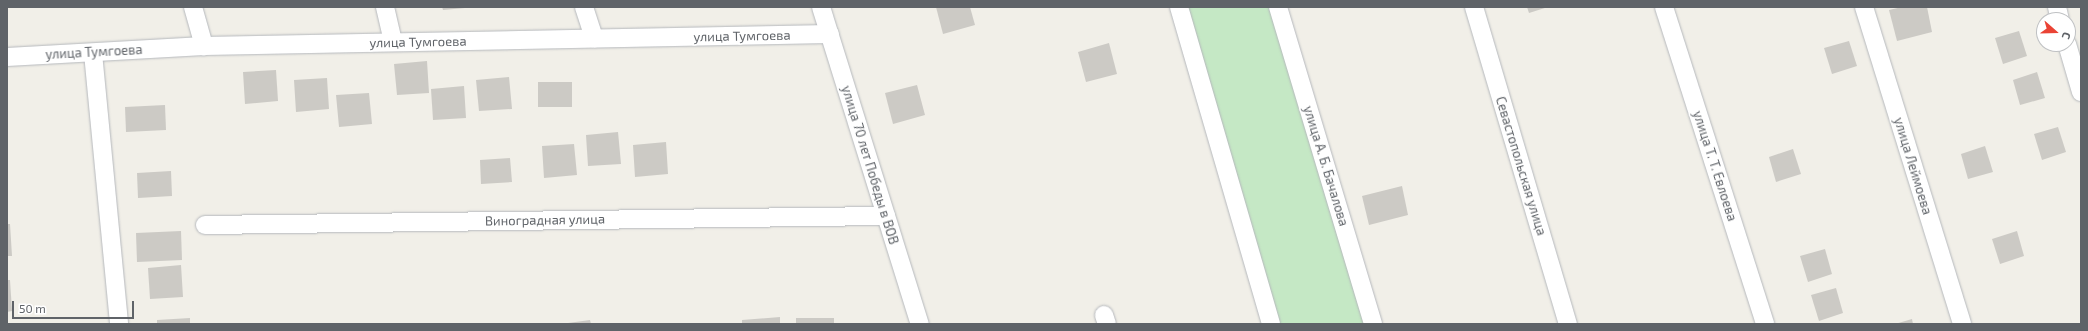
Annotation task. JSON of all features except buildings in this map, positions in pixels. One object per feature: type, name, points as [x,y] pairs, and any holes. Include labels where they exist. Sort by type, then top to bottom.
[{"type":"street","points":[[193,7],[204,46]]},
{"type":"street","points":[[385,7],[393,42]]},
{"type":"street","points":[[584,7],[594,38]]},
{"type":"street","name":"улица 70 лет Победы в ВОВ","points":[[821,7],[920,324]]},
{"type":"street","points":[[1179,7],[1271,324]]},
{"type":"street","name":"улица А. Б. Бачалова","points":[[1278,7],[1373,324]]},
{"type":"street","name":"Севастопольская улица","points":[[1474,7],[1568,324]]},
{"type":"street","name":"улица Т. Т. Евлоева","points":[[1664,7],[1765,324]]},
{"type":"street","name":"улица Леймоева","points":[[1864,7],[1962,324]]},
{"type":"street","name":"улица Тумгоева","points":[[7,56],[93,53],[204,46],[830,34]]},
{"type":"street","points":[[2069,52],[2081,92]]},
{"type":"street","points":[[93,53],[119,324]]},
{"type":"street","name":"Виноградная улица","points":[[205,225],[886,216]]},
{"type":"green space","points":[[1170,7],[1278,7],[1373,324],[1266,324]]}]
